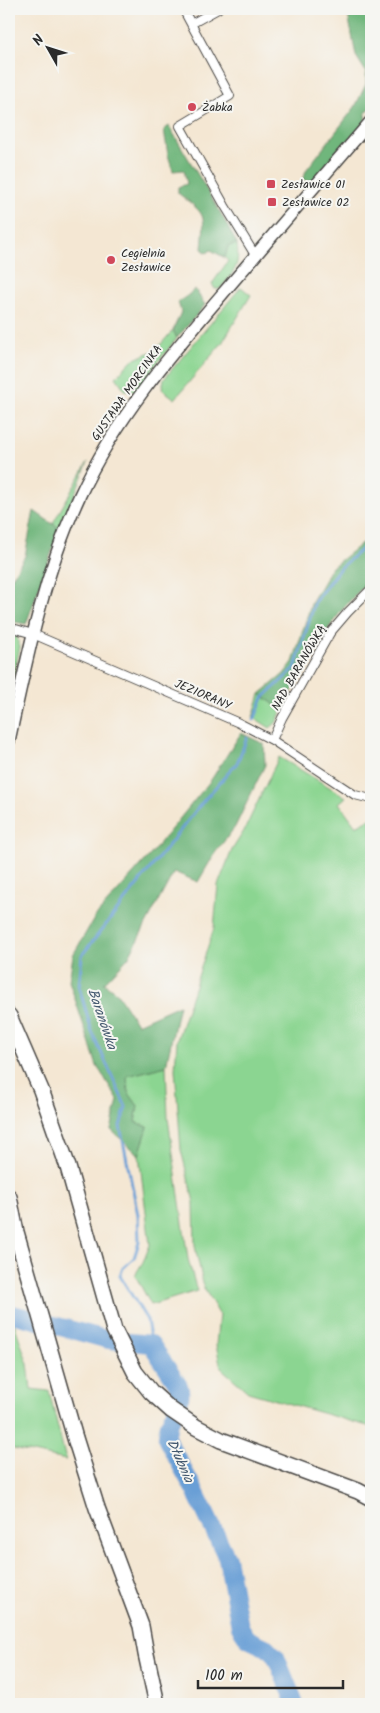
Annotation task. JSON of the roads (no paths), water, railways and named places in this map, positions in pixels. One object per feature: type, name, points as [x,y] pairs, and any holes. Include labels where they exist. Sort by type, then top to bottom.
[{"type":"highway","points":[[9,1016],[41,1090],[68,1167],[80,1216],[114,1330],[135,1372],[151,1392],[171,1410],[196,1427],[221,1440],[358,1491],[371,1498]]},
{"type":"highway","points":[[9,1197],[16,1232],[75,1438],[97,1508],[141,1626],[157,1704]]},
{"type":"street","points":[[182,9],[230,96],[180,126],[255,255]]},
{"type":"street","points":[[191,24],[218,9]]},
{"type":"street","name":"GUSTAWA MORCINKA","points":[[9,741],[32,634],[60,543],[81,494],[104,450],[152,378],[371,121]]},
{"type":"street","name":"NAD BARANÓWKĄ","points":[[272,740],[282,718],[330,633],[371,590]]},
{"type":"street","name":"JEZIORANY","points":[[9,627],[32,634],[224,716],[272,740],[355,795],[371,800]]},
{"type":"waterway","name":"Baranówka","points":[[254,720],[263,698],[295,668],[315,601],[339,569],[371,541]]},
{"type":"waterway","name":"Baranówka","points":[[151,1344],[147,1320],[120,1276],[123,1268],[134,1258],[139,1242],[138,1215],[120,1126],[126,1107],[92,1032],[79,987],[82,955],[205,799],[237,763],[247,738]]},
{"type":"waterway","name":"Dłubnia","points":[[9,1313],[109,1340],[151,1344],[179,1386],[180,1400],[169,1425],[167,1440],[196,1493],[227,1558],[240,1627],[248,1639],[267,1648],[276,1657],[295,1704]]},
{"type":"place","name":"Żabka","points":[[192,107]]},
{"type":"place","name":"Zesławice 01","points":[[271,184]]},
{"type":"place","name":"Zesławice 02","points":[[272,202]]},
{"type":"place","name":"Cegielnia Zesławice","points":[[111,260]]}]
